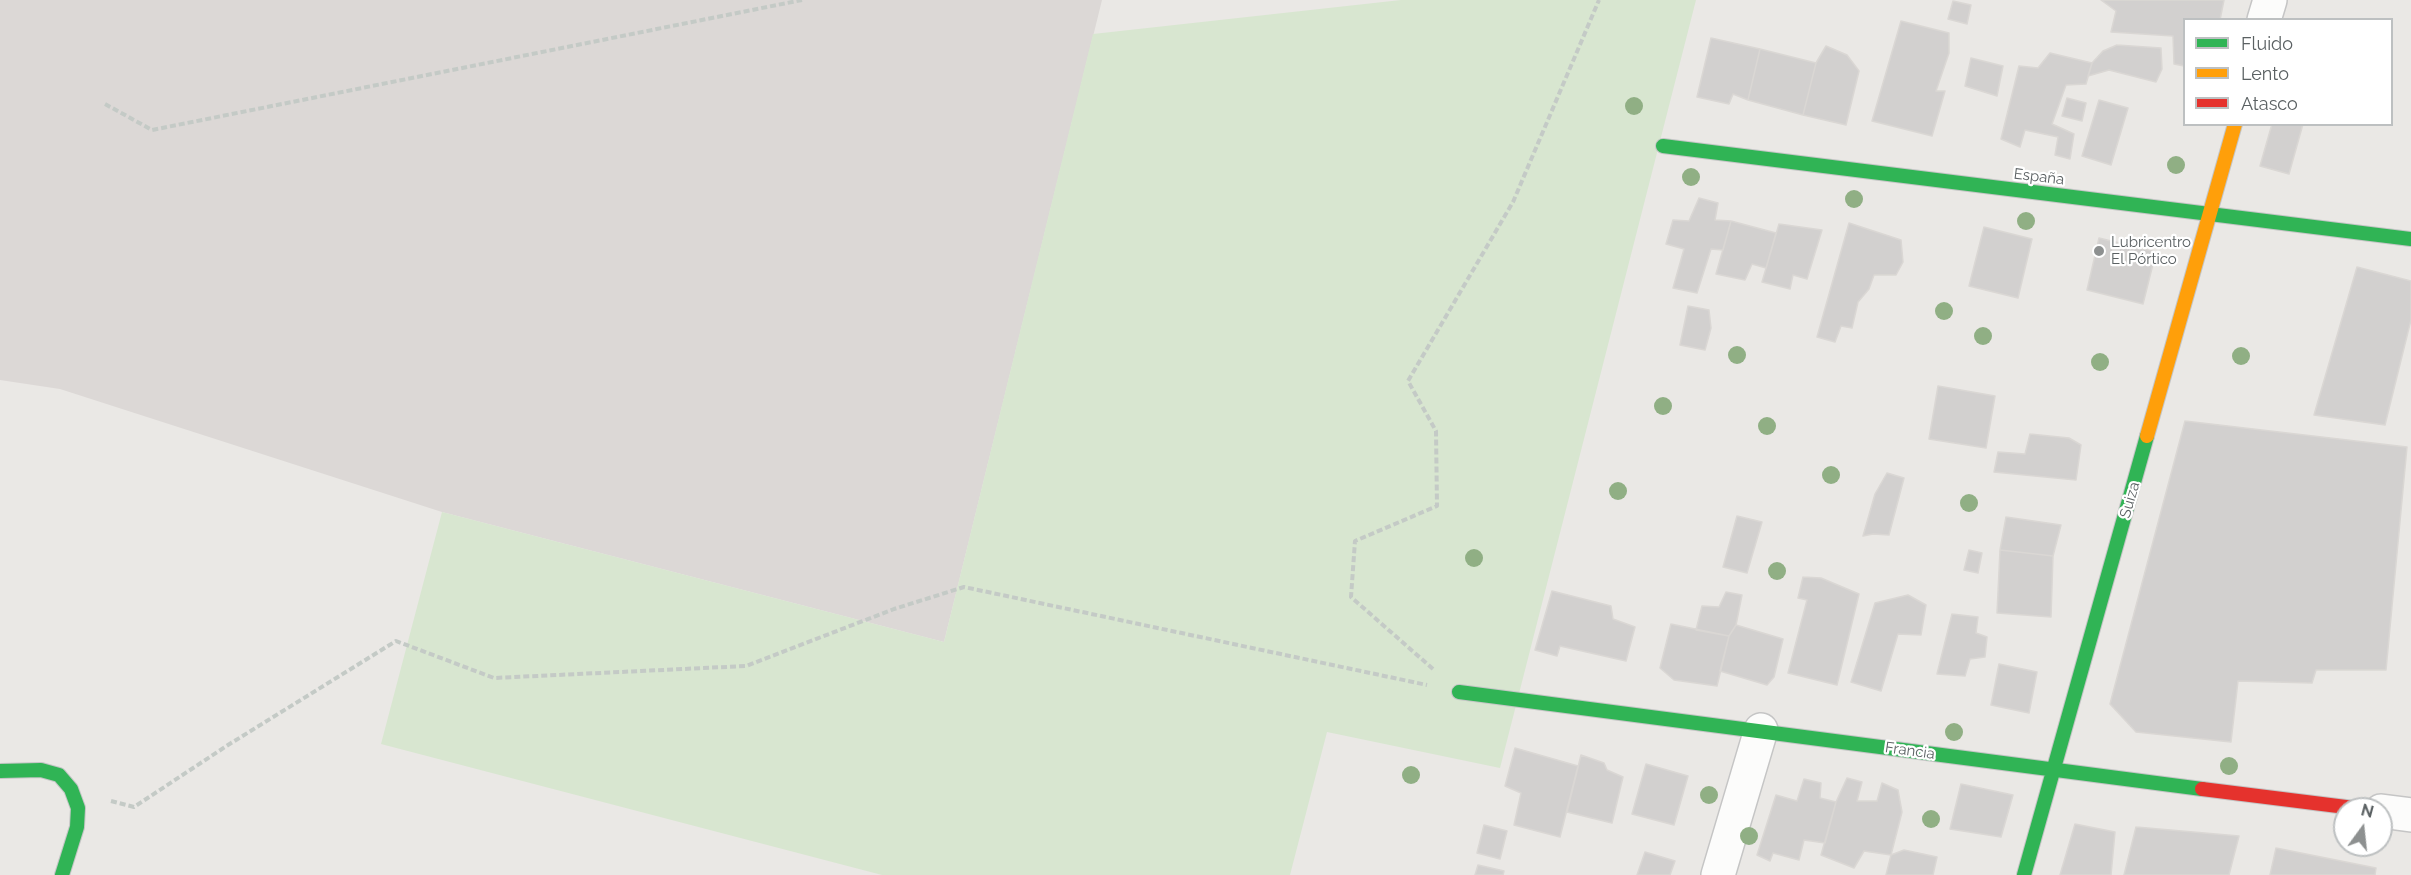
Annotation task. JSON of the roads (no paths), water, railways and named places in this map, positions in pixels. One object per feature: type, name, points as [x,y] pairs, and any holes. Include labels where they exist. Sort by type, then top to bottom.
[{"type":"street","points":[[2265,18],[2270,0]]},
{"type":"street","name":"Suiza","points":[[2024,875],[2234,126]]},
{"type":"street","name":"España","points":[[1663,146],[2210,216],[2411,239]]},
{"type":"street","name":"Francia","points":[[1459,692],[2333,805]]},
{"type":"street","points":[[1718,875],[1761,730]]},
{"type":"street","points":[[0,771],[41,770],[59,775],[71,789],[78,808],[77,827],[62,875]]},
{"type":"street","points":[[2393,813],[2411,815]]},
{"type":"place","name":"Lubricentro El Pórtico","points":[[2099,251]]}]
